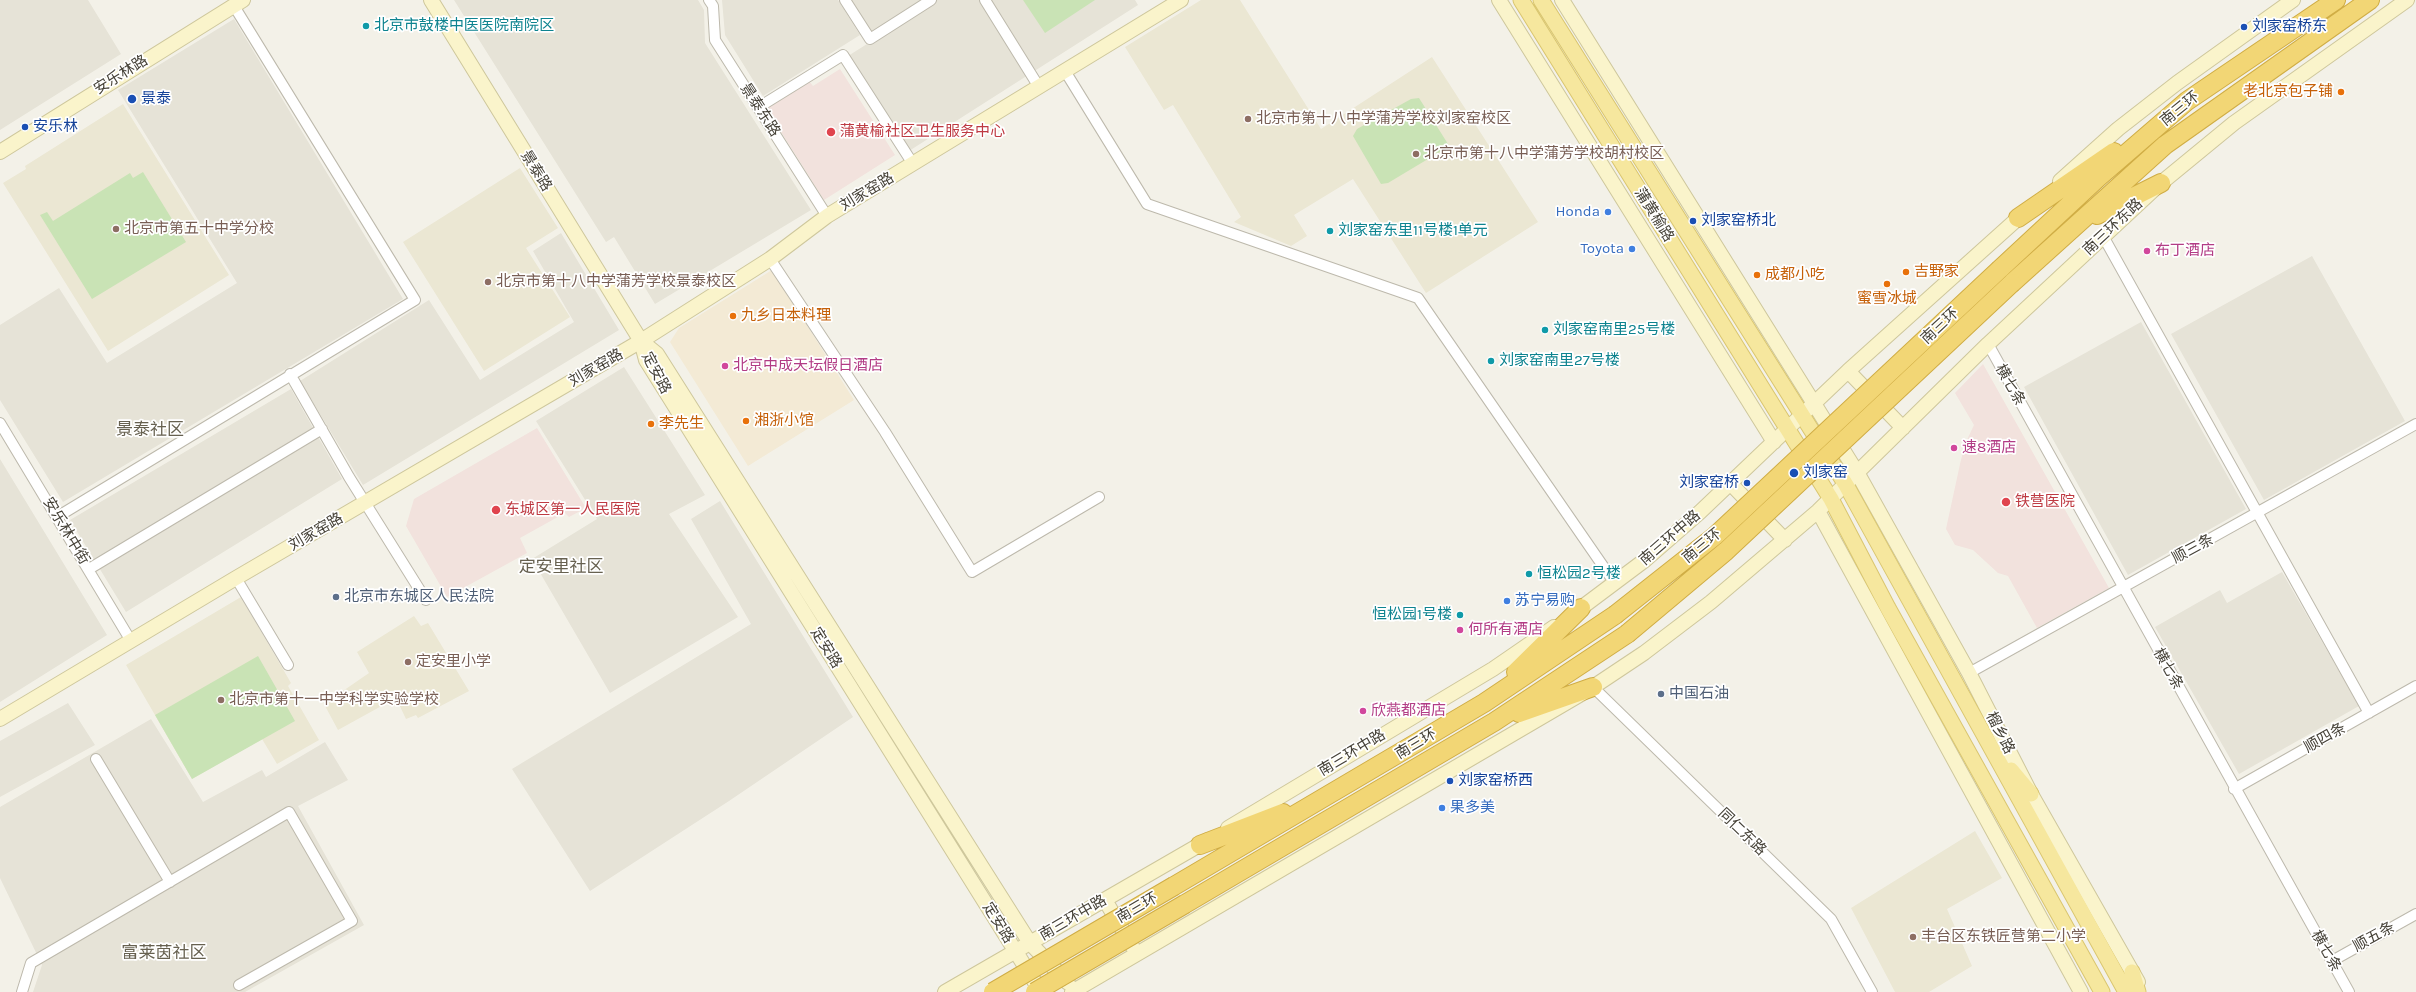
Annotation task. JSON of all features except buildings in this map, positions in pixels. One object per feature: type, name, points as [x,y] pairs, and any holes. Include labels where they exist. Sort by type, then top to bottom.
[{"type":"highway","name":"南三环","points":[[993,992],[1484,704],[1615,615],[1715,536],[2099,177],[2186,101],[2336,0]]},
{"type":"highway","name":"南三环","points":[[1034,992],[1494,722],[1627,634],[1726,552],[2012,283],[2165,145],[2370,0]]},
{"type":"highway","points":[[2018,218],[2186,101]]},
{"type":"highway","points":[[2077,225],[2161,183]]},
{"type":"highway","points":[[1484,704],[1581,608]]},
{"type":"highway","points":[[1494,722],[1593,687]]},
{"type":"highway","points":[[1200,845],[1334,793]]},
{"type":"main road","name":"蒲黄榆路","points":[[1520,0],[1831,499]]},
{"type":"main road","name":"蒲黄榆路","points":[[1540,0],[1801,416],[1846,485]]},
{"type":"main road","name":"榴乡路","points":[[1846,485],[2126,992]]},
{"type":"main road","points":[[1831,499],[1888,608],[2102,992]]},
{"type":"main road","points":[[1989,745],[2031,794]]},
{"type":"main road","points":[[2132,972],[2138,992]]},
{"type":"street","name":"景泰路","points":[[431,0],[641,341]]},
{"type":"street","name":"景泰东路","points":[[709,0],[713,6],[715,40],[827,216]]},
{"type":"street","points":[[845,0],[870,39],[931,0]]},
{"type":"street","points":[[985,0],[1039,87]]},
{"type":"street","name":"刘家窑路","points":[[0,719],[236,578],[641,341],[770,259],[827,216],[1065,71],[1165,4],[1181,0]]},
{"type":"street","points":[[1499,0],[1774,442]]},
{"type":"street","name":"榴乡路","points":[[1562,0],[1858,474],[1969,673],[2031,794],[2144,992]]},
{"type":"street","points":[[1801,416],[1848,371],[2124,125],[2187,76],[2293,0]]},
{"type":"street","name":"南三环东路","points":[[1831,499],[1988,344],[2161,183],[2234,123],[2407,0]]},
{"type":"street","points":[[57,517],[290,374],[415,300],[238,3]]},
{"type":"street","name":"安乐林路","points":[[0,152],[238,3]]},
{"type":"street","points":[[759,107],[843,55],[913,164]]},
{"type":"street","points":[[1065,71],[1147,204],[1418,298],[1614,582]]},
{"type":"street","points":[[1584,136],[1592,115]]},
{"type":"street","points":[[2103,236],[2369,713]]},
{"type":"street","points":[[770,259],[885,432],[972,572],[1099,497]]},
{"type":"street","name":"定安路","points":[[641,341],[658,354],[662,360],[1030,943],[1074,991]]},
{"type":"street","name":"定安路","points":[[641,341],[646,360],[1041,992]]},
{"type":"street","name":"横七条","points":[[1988,344],[2234,789],[2349,992]]},
{"type":"street","points":[[1848,371],[1903,428]]},
{"type":"street","points":[[290,374],[366,503],[426,600]]},
{"type":"street","name":"南三环中路","points":[[952,990],[1015,951],[1200,845],[1493,669],[1581,608],[1645,560],[1801,416]]},
{"type":"street","name":"安乐林中街","points":[[0,423],[131,641]]},
{"type":"street","name":"顺三条","points":[[1969,673],[2122,587],[2257,514],[2416,424]]},
{"type":"street","points":[[89,569],[322,429]]},
{"type":"street","points":[[1730,483],[1785,540]]},
{"type":"street","points":[[1074,991],[1593,687],[1644,653],[1699,611],[1785,540],[1831,499]]},
{"type":"street","points":[[1818,511],[2081,992]]},
{"type":"street","points":[[236,578],[288,665]]},
{"type":"street","name":"顺四条","points":[[2234,789],[2416,686]]},
{"type":"street","name":"同仁东路","points":[[1593,687],[1831,919],[1872,992]]},
{"type":"street","points":[[96,759],[170,882]]},
{"type":"street","points":[[22,992],[31,963],[289,812],[352,920],[239,985]]},
{"type":"street","points":[[1105,900],[1136,954]]},
{"type":"street","name":"顺五条","points":[[2332,961],[2416,914]]},
{"type":"shaded area","points":[[0,0],[88,0],[121,54],[0,130]]},
{"type":"shaded area","points":[[454,0],[698,0],[704,10],[705,43],[811,210],[655,304],[614,237],[606,242]]},
{"type":"shaded area","points":[[722,0],[838,0],[860,35],[763,96],[725,35]]},
{"type":"shaded area","points":[[851,0],[1135,0],[1138,5],[909,151],[848,56],[875,39]]},
{"type":"shaded area","points":[[1201,0],[1240,0],[1321,129],[1432,57],[1538,222],[1426,293],[1353,179],[1294,215],[1307,236],[1291,246],[1234,222],[1241,217],[1173,105],[1164,110],[1125,47]]},
{"type":"shaded area","points":[[234,19],[403,299],[63,502],[0,400],[0,325],[59,288],[107,363],[237,283],[118,90]]},
{"type":"shaded area","name":"蒲黄榆社区卫生服务中心","points":[[840,69],[895,155],[824,200],[766,108],[809,81],[813,86]]},
{"type":"shaded area","name":"北京市第五十中学分校","points":[[123,104],[229,275],[108,351],[3,183],[26,169],[25,166]]},
{"type":"shaded area","name":"北京市第十八中学蒲芳学校景泰校区","points":[[520,168],[558,228],[526,248],[570,317],[484,371],[403,242]]},
{"type":"shaded area","points":[[561,233],[619,330],[363,485],[300,381],[429,300],[480,380],[574,322],[533,251]]},
{"type":"shaded area","points":[[2312,256],[2405,421],[2264,500],[2171,334]]},
{"type":"shaded area","points":[[772,270],[854,400],[748,466],[670,342],[679,328]]},
{"type":"shaded area","points":[[2141,322],[2246,509],[2128,575],[2024,387]]},
{"type":"shaded area","name":"铁营医院","points":[[1983,364],[2109,588],[2037,628],[2008,576],[1998,573],[1973,550],[1955,545],[1946,529],[1965,444],[1974,425],[1955,393]]},
{"type":"shaded area","points":[[624,367],[705,495],[669,514],[738,617],[610,693],[532,559],[597,519],[536,421]]},
{"type":"shaded area","points":[[291,389],[342,479],[126,612],[70,520]]},
{"type":"shaded area","name":"东城区第一人民医院","points":[[537,428],[586,508],[569,517],[565,513],[520,538],[527,553],[447,597],[406,526],[414,499]]},
{"type":"shaded area","points":[[0,459],[107,635],[0,702]]},
{"type":"shaded area","points":[[720,501],[853,717],[729,801],[590,891],[512,769],[751,624],[691,519]]},
{"type":"shaded area","points":[[2282,572],[2359,706],[2239,774],[2155,627],[2220,590],[2227,603]]},
{"type":"shaded area","name":"北京市第十一中学科学实验学校","points":[[241,597],[291,683],[288,686],[319,740],[277,764],[262,739],[192,779],[126,665]]},
{"type":"shaded area","name":"定安里小学","points":[[414,616],[421,626],[428,623],[469,691],[418,718],[416,715],[406,719],[396,698],[338,730],[324,704],[369,673],[357,652]]},
{"type":"shaded area","points":[[68,703],[95,745],[0,797],[0,741]]},
{"type":"shaded area","points":[[151,719],[203,802],[262,770],[266,777],[325,742],[348,780],[298,806],[364,925],[245,992],[33,992],[42,965],[0,878],[0,807]]},
{"type":"shaded area","name":"丰台区东铁匠营第二小学","points":[[1975,831],[2002,878],[1947,909],[1972,966],[1929,992],[1895,992],[1851,908]]},
{"type":"green space","points":[[1023,0],[1095,0],[1045,33]]},
{"type":"green space","points":[[1419,98],[1448,144],[1443,150],[1388,183],[1381,184],[1353,136],[1357,129],[1411,99]]},
{"type":"green space","points":[[143,172],[186,242],[92,299],[40,215],[47,212],[53,221],[130,173],[133,178]]},
{"type":"green space","points":[[258,656],[295,721],[192,779],[155,715]]},
{"type":"place","name":"北京市鼓楼中医医院南院区","points":[[366,26]]},
{"type":"place","name":"刘家窑桥东","points":[[2244,27]]},
{"type":"place","name":"老北京包子铺","points":[[2341,92]]},
{"type":"place","name":"景泰","points":[[132,99]]},
{"type":"place","name":"北京市第十八中学蒲芳学校刘家窑校区","points":[[1248,119]]},
{"type":"place","name":"安乐林","points":[[25,127]]},
{"type":"place","name":"蒲黄榆社区卫生服务中心","points":[[831,132]]},
{"type":"place","name":"北京市第十八中学蒲芳学校胡村校区","points":[[1416,154]]},
{"type":"place","name":"Honda","points":[[1608,212]]},
{"type":"place","name":"刘家窑桥北","points":[[1693,221]]},
{"type":"place","name":"北京市第五十中学分校","points":[[116,229]]},
{"type":"place","name":"刘家窑东里11号楼1单元","points":[[1330,231]]},
{"type":"place","name":"Toyota","points":[[1632,249]]},
{"type":"place","name":"布丁酒店","points":[[2147,251]]},
{"type":"place","name":"吉野家","points":[[1906,272]]},
{"type":"place","name":"成都小吃","points":[[1757,275]]},
{"type":"place","name":"北京市第十八中学蒲芳学校景泰校区","points":[[488,282]]},
{"type":"place","name":"蜜雪冰城","points":[[1887,284]]},
{"type":"place","name":"九乡日本料理","points":[[733,316]]},
{"type":"place","name":"刘家窑南里25号楼","points":[[1545,330]]},
{"type":"place","name":"刘家窑南里27号楼","points":[[1491,361]]},
{"type":"place","name":"北京中成天坛假日酒店","points":[[725,366]]},
{"type":"place","name":"湘浙小馆","points":[[746,421]]},
{"type":"place","name":"李先生","points":[[651,424]]},
{"type":"place","name":"速8酒店","points":[[1954,448]]},
{"type":"place","name":"刘家窑","points":[[1794,473]]},
{"type":"place","name":"刘家窑桥","points":[[1747,483]]},
{"type":"place","name":"铁营医院","points":[[2006,502]]},
{"type":"place","name":"东城区第一人民医院","points":[[496,510]]},
{"type":"place","name":"恒松园2号楼","points":[[1529,574]]},
{"type":"place","name":"北京市东城区人民法院","points":[[336,597]]},
{"type":"place","name":"苏宁易购","points":[[1507,601]]},
{"type":"place","name":"恒松园1号楼","points":[[1460,615]]},
{"type":"place","name":"何所有酒店","points":[[1460,630]]},
{"type":"place","name":"定安里小学","points":[[408,662]]},
{"type":"place","name":"中国石油","points":[[1661,694]]},
{"type":"place","name":"北京市第十一中学科学实验学校","points":[[221,700]]},
{"type":"place","name":"欣燕都酒店","points":[[1363,711]]},
{"type":"place","name":"刘家窑桥西","points":[[1450,781]]},
{"type":"place","name":"果多美","points":[[1442,808]]},
{"type":"place","name":"丰台区东铁匠营第二小学","points":[[1913,937]]},
{"type":"district","name":"景泰社区","points":[[150,430]]},
{"type":"district","name":"定安里社区","points":[[561,567]]},
{"type":"district","name":"富莱茵社区","points":[[164,953]]}]
